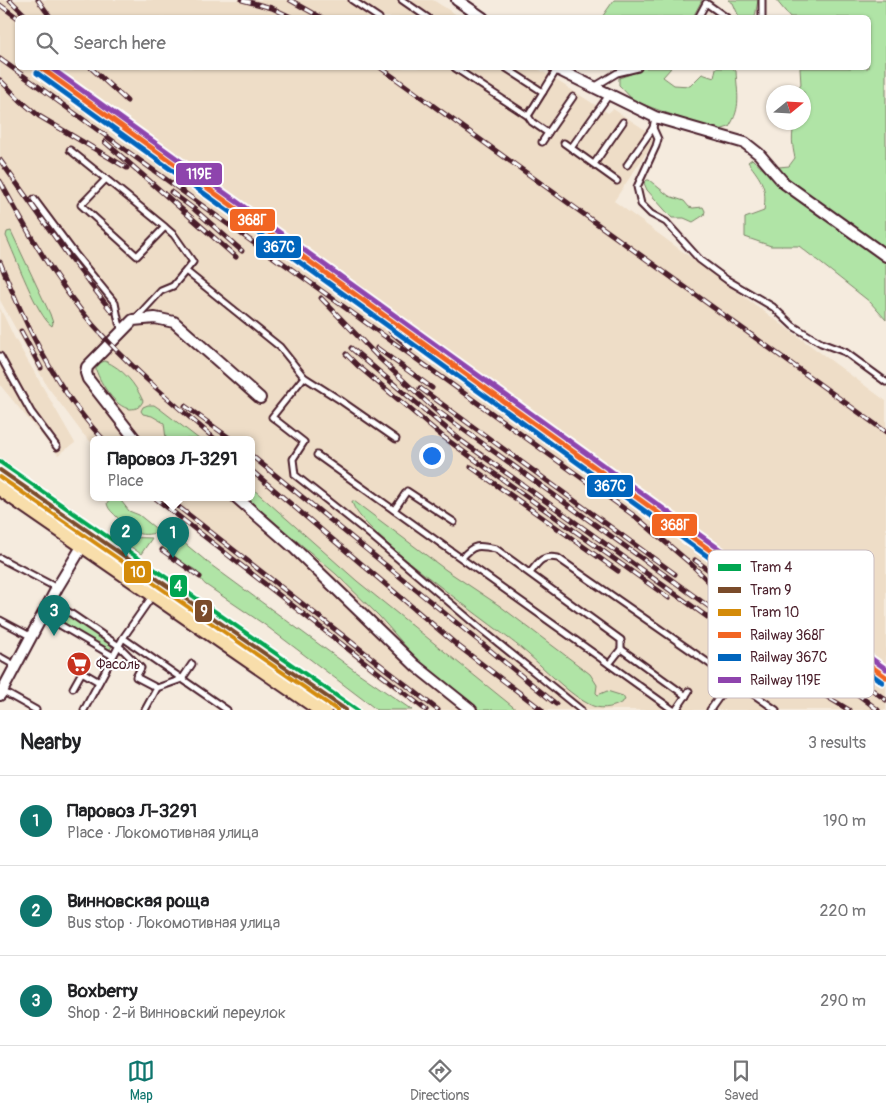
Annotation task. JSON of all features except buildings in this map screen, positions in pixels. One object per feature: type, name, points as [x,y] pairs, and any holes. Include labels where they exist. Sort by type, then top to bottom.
[{"type":"main road","points":[[0,487],[323,710]]},
{"type":"street","points":[[458,0],[479,15]]},
{"type":"street","points":[[560,70],[655,117],[745,143],[759,154],[784,183],[886,256]]},
{"type":"street","points":[[133,436],[88,379],[86,373],[87,367],[134,320],[155,318],[174,322],[260,398]]},
{"type":"street","points":[[241,501],[293,547],[416,666],[471,710]]},
{"type":"street","points":[[1,693],[83,545]]},
{"type":"lane","points":[[352,0],[374,15]]},
{"type":"lane","points":[[402,0],[424,15]]},
{"type":"lane","points":[[762,0],[762,15]]},
{"type":"lane","points":[[700,15],[706,3],[724,15]]},
{"type":"lane","points":[[458,70],[528,116],[532,122],[548,133]]},
{"type":"lane","points":[[509,70],[543,92]]},
{"type":"lane","points":[[528,116],[555,70]]},
{"type":"lane","points":[[594,88],[617,72],[628,70]]},
{"type":"lane","points":[[571,148],[608,95]]},
{"type":"lane","points":[[542,142],[573,97]]},
{"type":"lane","points":[[627,165],[653,128],[655,117]]},
{"type":"lane","points":[[594,164],[623,122]]},
{"type":"lane","points":[[653,128],[658,139],[637,187],[637,194],[641,204],[650,214],[666,222],[700,260],[727,280],[773,307],[793,326],[821,343],[845,352],[886,382]]},
{"type":"lane","points":[[564,143],[617,180]]},
{"type":"lane","points":[[70,150],[174,235],[193,262],[187,272],[173,286],[161,292],[134,320]]},
{"type":"lane","points":[[106,179],[81,205],[137,256],[165,227]]},
{"type":"lane","points":[[34,199],[115,303],[119,323],[123,330]]},
{"type":"lane","points":[[187,272],[280,347],[304,377],[396,439]]},
{"type":"lane","points":[[0,356],[30,412],[57,447]]},
{"type":"lane","points":[[304,377],[272,417],[304,442],[293,459],[295,475],[367,532],[461,613],[581,710]]},
{"type":"lane","points":[[317,454],[674,710],[687,694],[621,649]]},
{"type":"lane","points":[[394,510],[407,491],[454,522]]},
{"type":"lane","points":[[462,558],[469,549],[476,546],[487,546],[496,549],[530,573],[622,640],[621,649],[609,664]]},
{"type":"lane","points":[[530,573],[540,560],[548,556],[558,558],[708,662]]},
{"type":"lane","points":[[0,558],[58,588]]},
{"type":"lane","points":[[84,710],[123,638],[154,594]]},
{"type":"lane","points":[[51,600],[119,646],[141,668],[136,677],[157,688]]},
{"type":"lane","points":[[43,615],[113,656]]},
{"type":"lane","points":[[0,620],[32,637]]},
{"type":"lane","points":[[123,638],[227,710]]},
{"type":"lane","points":[[0,657],[17,666]]},
{"type":"lane","points":[[145,710],[157,688],[182,679],[192,664]]},
{"type":"lane","points":[[73,688],[82,672],[99,682]]},
{"type":"lane","points":[[1,693],[36,710]]},
{"type":"lane","points":[[710,710],[719,698]]},
{"type":"lane","points":[[759,698],[776,710]]},
{"type":"shaded area","points":[[0,0],[433,0],[457,15],[15,15],[15,70],[540,70],[608,113],[613,109],[644,129],[655,140],[614,201],[886,401],[886,710],[420,710],[156,501],[255,501],[255,436],[90,436],[90,441],[47,386],[0,300]]},
{"type":"shaded area","points":[[0,308],[14,337],[75,443],[58,455],[0,385]]},
{"type":"green space","points":[[614,0],[702,0],[694,15],[603,15]]},
{"type":"green space","points":[[728,0],[758,0],[755,15],[738,15],[733,3]]},
{"type":"green space","points":[[776,0],[886,0],[886,253],[776,173],[779,167],[789,166],[795,158],[792,140],[793,130],[811,130],[811,85],[801,85],[800,70],[871,70],[871,15],[788,15]]},
{"type":"green space","points":[[630,70],[669,70],[663,77],[674,85],[690,86],[702,74],[714,78],[716,70],[735,70],[738,94],[736,113],[729,127],[716,131],[634,101],[619,85],[619,78],[631,74]]},
{"type":"green space","points":[[752,159],[778,183],[886,260],[886,320],[870,302],[799,246],[771,246],[745,237],[745,218],[764,211],[764,190],[760,179],[748,162]]},
{"type":"green space","points":[[647,180],[669,196],[684,201],[689,207],[703,207],[704,215],[693,222],[684,218],[672,218],[647,190],[644,183]]},
{"type":"green space","points":[[11,231],[50,314],[52,326],[46,320],[33,298],[6,236],[7,232]]},
{"type":"green space","points":[[105,361],[123,372],[132,383],[143,401],[141,405],[135,409],[124,407],[109,394],[96,370],[99,363]]},
{"type":"green space","points":[[154,405],[195,436],[166,436],[164,423],[152,416],[143,414],[141,411],[143,407]]},
{"type":"green space","points":[[255,491],[357,581],[517,710],[479,710],[422,665],[379,616],[336,574],[250,501],[255,501]]},
{"type":"green space","points":[[108,501],[121,501],[129,511],[139,515],[154,527],[156,529],[155,533],[143,534],[133,531],[112,512],[107,503]]},
{"type":"green space","points":[[352,501],[446,570],[500,606],[590,674],[597,685],[596,693],[598,695],[607,691],[623,696],[625,700],[614,706],[601,708],[593,706],[575,695],[522,649],[400,554],[359,515]]},
{"type":"green space","points":[[117,537],[152,538],[141,554]]},
{"type":"green space","points":[[178,538],[211,565],[412,710],[377,710],[265,625],[206,585],[194,569],[174,560],[163,551],[163,545],[172,544]]},
{"type":"green space","points":[[63,610],[113,644],[109,651],[56,621]]},
{"type":"railway","points":[[10,0],[25,15]]},
{"type":"railway","points":[[38,0],[49,15]]},
{"type":"railway","points":[[242,0],[272,8],[287,15]]},
{"type":"railway","points":[[290,0],[317,15]]},
{"type":"railway","points":[[0,5],[15,16]]},
{"type":"railway","points":[[0,59],[15,70]]},
{"type":"railway","points":[[15,70],[60,102]]},
{"type":"railway","points":[[93,70],[127,101]]},
{"type":"railway","points":[[384,70],[886,432]]},
{"type":"railway","points":[[0,80],[39,116],[127,168]]},
{"type":"railway","points":[[55,99],[280,262]]},
{"type":"railway","points":[[105,142],[236,257]]},
{"type":"railway","points":[[0,160],[67,254],[112,312]]},
{"type":"railway","points":[[0,181],[54,274],[79,309],[137,370],[212,436]]},
{"type":"railway","points":[[171,192],[194,209],[242,251]]},
{"type":"railway","points":[[276,258],[636,517],[708,581]]},
{"type":"railway","points":[[0,262],[31,333],[43,355],[70,399],[100,436]]},
{"type":"railway","points":[[321,298],[378,357],[443,417]]},
{"type":"railway","points":[[21,331],[41,368]]},
{"type":"railway","points":[[390,331],[411,349]]},
{"type":"railway","points":[[351,348],[459,439],[708,617]]},
{"type":"railway","points":[[377,348],[432,388]]},
{"type":"railway","points":[[346,354],[442,436],[669,598]]},
{"type":"railway","points":[[420,388],[675,574]]},
{"type":"railway","points":[[185,406],[227,436]]},
{"type":"railway","points":[[439,412],[708,606]]},
{"type":"railway","points":[[255,458],[556,704]]},
{"type":"railway","points":[[471,467],[618,571]]},
{"type":"railway","points":[[255,474],[457,645],[542,710]]},
{"type":"railway","points":[[159,501],[426,710]]},
{"type":"railway","points":[[171,501],[438,710]]},
{"type":"railway","points":[[162,550],[200,577]]},
{"type":"railway","points":[[695,560],[708,570]]},
{"type":"railway","points":[[874,691],[886,700]]},
{"type":"railway","points":[[829,698],[849,710]]},
{"type":"railway","points":[[863,698],[878,710]]},
{"type":"tram line","name":"4","points":[[0,462],[357,710]]},
{"type":"tram line","name":"9","points":[[0,470],[346,710]]},
{"type":"tram line","name":"10","points":[[0,477],[337,710]]},
{"type":"rail line","name":"368Г","points":[[44,70],[710,550]]},
{"type":"rail line","name":"119Е","points":[[54,70],[721,550]]},
{"type":"rail line","name":"367С","points":[[37,73],[708,557]]},
{"type":"rail line","name":"119Е","points":[[874,660],[886,669]]},
{"type":"rail line","name":"368Г","points":[[874,668],[886,677]]},
{"type":"rail line","name":"367С","points":[[874,676],[882,682]]},
{"type":"place","name":"Винновская роща","points":[[126,557]]},
{"type":"place","name":"Паровоз Л-3291","points":[[173,558]]},
{"type":"place","name":"Boxberry","points":[[54,636]]},
{"type":"place","name":"Фасоль","points":[[79,664]]}]
